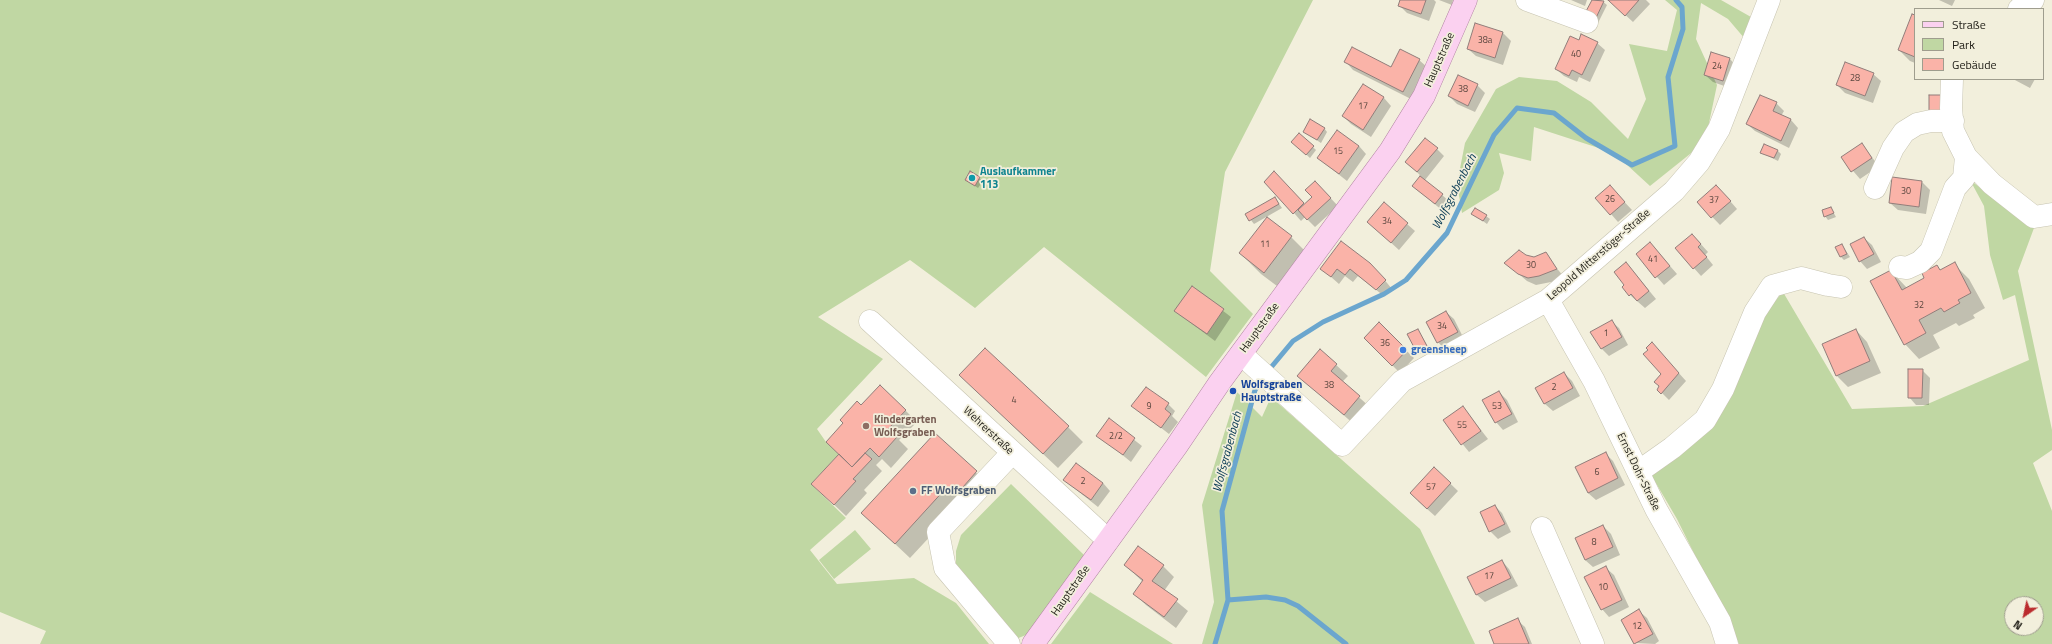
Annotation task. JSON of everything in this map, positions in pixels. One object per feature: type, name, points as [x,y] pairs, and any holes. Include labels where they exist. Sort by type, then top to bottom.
[{"type":"main road","name":"Hauptstraße","points":[[1033,644],[1241,354],[1390,151],[1424,96],[1466,0]]},
{"type":"street","points":[[1527,0],[1587,22]]},
{"type":"street","name":"Leopold Mitterstöger-Straße","points":[[1241,354],[1342,445],[1402,381],[1548,300],[1674,191],[1699,162],[1719,128],[1769,0]]},
{"type":"street","points":[[2021,8],[2033,0]]},
{"type":"street","points":[[1952,80],[1953,131],[1966,157],[1992,184],[2034,217],[2052,214]]},
{"type":"street","points":[[1875,188],[1893,148],[1904,132],[1917,124],[1931,121],[1953,121]]},
{"type":"street","points":[[1900,267],[1907,268],[1920,262],[1931,251],[1955,188],[1964,178],[1966,157]]},
{"type":"street","points":[[1638,472],[1672,448],[1704,420],[1723,389],[1755,312],[1772,286],[1801,278],[1841,287]]},
{"type":"street","name":"Ernst Dohr-Straße","points":[[1548,300],[1594,381],[1656,509],[1720,622],[1727,644]]},
{"type":"street","name":"Wehrerstraße","points":[[870,320],[1012,453],[1108,540]]},
{"type":"street","points":[[1008,644],[945,568],[938,532],[1012,453]]},
{"type":"street","points":[[1542,528],[1593,644]]},
{"type":"green space","points":[[0,0],[1313,0],[1225,172],[1210,271],[1253,314],[1206,377],[1044,247],[975,308],[910,260],[818,317],[883,359],[817,429],[826,442],[839,454],[811,484],[846,518],[810,550],[837,584],[914,578],[956,603],[989,644],[40,644],[46,631],[0,612]]},
{"type":"green space","points":[[1665,0],[1721,0],[1751,17],[1745,39],[1728,19],[1701,3],[1696,39],[1717,85],[1705,142],[1650,186],[1614,153],[1534,127],[1531,161],[1499,153],[1504,173],[1499,190],[1462,213],[1457,184],[1465,143],[1496,89],[1519,77],[1557,81],[1591,102],[1628,139],[1646,99],[1629,44],[1667,51],[1677,10]]},
{"type":"green space","points":[[1970,180],[2034,228],[2018,271],[2052,430],[2052,450],[2033,463],[2052,511],[2052,644],[1739,644],[1677,519],[1650,473],[1710,425],[1764,313],[1783,292],[1852,409],[1923,406],[2029,360],[2015,295],[2003,300],[1990,255],[1984,206]]},
{"type":"green space","points":[[1237,392],[1262,417],[1271,397],[1420,529],[1475,644],[1202,644],[1214,602],[1202,505]]},
{"type":"green space","points":[[1011,484],[1084,555],[1034,627],[1026,635],[1016,639],[956,566],[956,551],[961,535]]},
{"type":"green space","points":[[855,530],[871,549],[834,579],[819,560]]},
{"type":"green space","points":[[1090,592],[1173,644],[1051,644]]},
{"type":"building","points":[[1400,0],[1426,0],[1421,14],[1398,6]]},
{"type":"building","points":[[1592,0],[1604,1],[1595,20],[1584,15]]},
{"type":"building","points":[[1608,0],[1639,0],[1625,16]]},
{"type":"building","points":[[1912,14],[1914,15],[1914,57],[1898,50]]},
{"type":"building","points":[[1475,23],[1503,32],[1495,58],[1467,49]]},
{"type":"building","points":[[1581,34],[1598,42],[1582,75],[1572,70],[1569,76],[1555,69],[1570,36],[1579,40]]},
{"type":"building","points":[[1352,47],[1391,67],[1400,49],[1420,59],[1403,92],[1344,62]]},
{"type":"building","points":[[1711,52],[1730,58],[1723,81],[1704,75]]},
{"type":"building","points":[[1845,62],[1874,73],[1865,96],[1836,85]]},
{"type":"building","points":[[1458,75],[1478,84],[1468,106],[1448,96]]},
{"type":"building","points":[[1363,84],[1384,97],[1363,130],[1342,116]]},
{"type":"building","points":[[1760,95],[1777,102],[1773,111],[1791,119],[1781,141],[1746,124]]},
{"type":"building","points":[[1929,95],[1945,95],[1944,111],[1929,111]]},
{"type":"building","points":[[1310,119],[1325,128],[1317,140],[1303,132]]},
{"type":"building","points":[[1337,130],[1359,146],[1339,174],[1317,158]]},
{"type":"building","points":[[1299,133],[1314,146],[1306,155],[1291,142]]},
{"type":"building","points":[[1425,138],[1438,148],[1417,172],[1405,162]]},
{"type":"building","points":[[1862,143],[1872,158],[1851,172],[1841,157]]},
{"type":"building","points":[[1764,144],[1778,150],[1774,158],[1760,153]]},
{"type":"building","name":"Auslaufkammer 113","points":[[970,171],[980,177],[975,186],[965,180]]},
{"type":"building","points":[[1274,171],[1304,203],[1293,214],[1264,182]]},
{"type":"building","points":[[1420,176],[1443,194],[1435,204],[1412,186]]},
{"type":"building","points":[[1892,177],[1922,181],[1919,207],[1889,203]]},
{"type":"building","points":[[1315,181],[1331,198],[1307,220],[1298,210],[1312,197],[1305,190]]},
{"type":"building","points":[[1610,185],[1625,202],[1610,215],[1595,198]]},
{"type":"building","points":[[1716,185],[1731,201],[1711,218],[1697,202]]},
{"type":"building","points":[[1275,197],[1279,204],[1249,221],[1245,214]]},
{"type":"building","points":[[1384,202],[1408,223],[1391,243],[1367,222]]},
{"type":"building","points":[[1831,207],[1834,213],[1824,217],[1822,210]]},
{"type":"building","points":[[1475,208],[1487,215],[1483,221],[1471,214]]},
{"type":"building","points":[[1267,217],[1292,236],[1264,273],[1239,253]]},
{"type":"building","points":[[1692,234],[1701,244],[1698,247],[1707,257],[1693,269],[1675,248]]},
{"type":"building","points":[[1864,237],[1874,254],[1859,262],[1850,244]]},
{"type":"building","points":[[1341,241],[1370,263],[1386,280],[1376,290],[1350,269],[1345,275],[1337,269],[1331,277],[1320,269]]},
{"type":"building","points":[[1650,242],[1670,266],[1655,278],[1636,254]]},
{"type":"building","points":[[1842,244],[1847,254],[1840,257],[1835,247]]},
{"type":"building","points":[[1519,250],[1526,255],[1534,257],[1546,252],[1557,269],[1539,276],[1528,278],[1518,274],[1504,263]]},
{"type":"building","points":[[1626,262],[1649,291],[1637,301],[1631,294],[1629,296],[1622,287],[1624,285],[1614,272]]},
{"type":"building","points":[[1955,262],[1971,293],[1958,300],[1960,303],[1944,312],[1941,308],[1919,320],[1926,333],[1904,345],[1870,281],[1891,270],[1902,290],[1924,278],[1922,273],[1937,265],[1940,270]]},
{"type":"building","points":[[1192,286],[1224,309],[1207,334],[1174,311]]},
{"type":"building","points":[[1446,311],[1458,332],[1437,343],[1426,322]]},
{"type":"building","points":[[1612,320],[1622,337],[1601,349],[1590,332]]},
{"type":"building","points":[[1379,322],[1407,350],[1392,366],[1364,338]]},
{"type":"building","points":[[1418,329],[1427,346],[1416,351],[1407,334]]},
{"type":"building","points":[[1856,329],[1870,361],[1836,376],[1822,344]]},
{"type":"building","points":[[1652,342],[1679,373],[1661,394],[1657,390],[1659,386],[1654,382],[1661,374],[1643,354],[1648,350],[1646,348]]},
{"type":"building","points":[[985,348],[1069,426],[1043,454],[959,375]]},
{"type":"building","points":[[1320,349],[1337,364],[1331,371],[1360,396],[1344,415],[1297,376]]},
{"type":"building","points":[[1908,369],[1923,369],[1922,398],[1908,398]]},
{"type":"building","points":[[1564,372],[1573,388],[1544,404],[1535,388]]},
{"type":"building","name":"Kindergarten Wolfsgraben","points":[[880,385],[906,410],[888,429],[897,437],[879,457],[870,448],[852,467],[826,442],[843,423],[840,420],[857,401],[861,405]]},
{"type":"building","points":[[1146,387],[1169,403],[1165,409],[1171,414],[1161,428],[1131,406]]},
{"type":"building","points":[[1499,391],[1512,414],[1495,423],[1482,400]]},
{"type":"building","points":[[1463,406],[1481,431],[1461,445],[1443,420]]},
{"type":"building","points":[[1109,418],[1135,438],[1123,455],[1096,436]]},
{"type":"building","name":"FF Wolfsgraben","points":[[935,433],[977,471],[956,495],[947,487],[895,544],[861,513]]},
{"type":"building","points":[[1606,452],[1618,478],[1588,493],[1575,467]]},
{"type":"building","points":[[865,453],[872,459],[853,479],[856,481],[834,505],[811,484],[839,454],[852,467]]},
{"type":"building","points":[[1076,463],[1103,483],[1091,500],[1063,480]]},
{"type":"building","points":[[1434,467],[1451,483],[1427,509],[1410,493]]},
{"type":"building","points":[[1495,505],[1505,524],[1489,532],[1480,512]]},
{"type":"building","points":[[1603,525],[1613,547],[1585,560],[1575,538]]},
{"type":"building","points":[[1138,546],[1164,565],[1152,581],[1178,599],[1164,617],[1133,594],[1143,580],[1124,565]]},
{"type":"building","points":[[1502,560],[1511,578],[1476,595],[1467,577]]},
{"type":"building","points":[[1606,566],[1622,600],[1601,610],[1584,577]]},
{"type":"building","points":[[1639,609],[1653,634],[1634,644],[1621,620]]},
{"type":"building","points":[[1518,618],[1529,644],[1494,644],[1489,631]]},
{"type":"waterway","name":"Wolfsgrabenbach","points":[[1268,371],[1293,341],[1323,322],[1384,294],[1406,280],[1447,233],[1494,135],[1517,108],[1554,113],[1586,138],[1632,165],[1675,146],[1668,77],[1683,29],[1682,7],[1676,0]]},
{"type":"waterway","name":"Wolfsgrabenbach","points":[[1215,644],[1228,600],[1222,511],[1255,390],[1262,380]]},
{"type":"waterway","points":[[1228,600],[1266,597],[1285,600],[1298,606],[1346,644]]},
{"type":"place","name":"Auslaufkammer 113","points":[[972,178]]},
{"type":"place","name":"greensheep","points":[[1403,350]]},
{"type":"place","name":"Wolfsgraben Hauptstraße","points":[[1233,391]]},
{"type":"place","name":"Kindergarten Wolfsgraben","points":[[866,426]]},
{"type":"place","name":"FF Wolfsgraben","points":[[913,491]]}]
